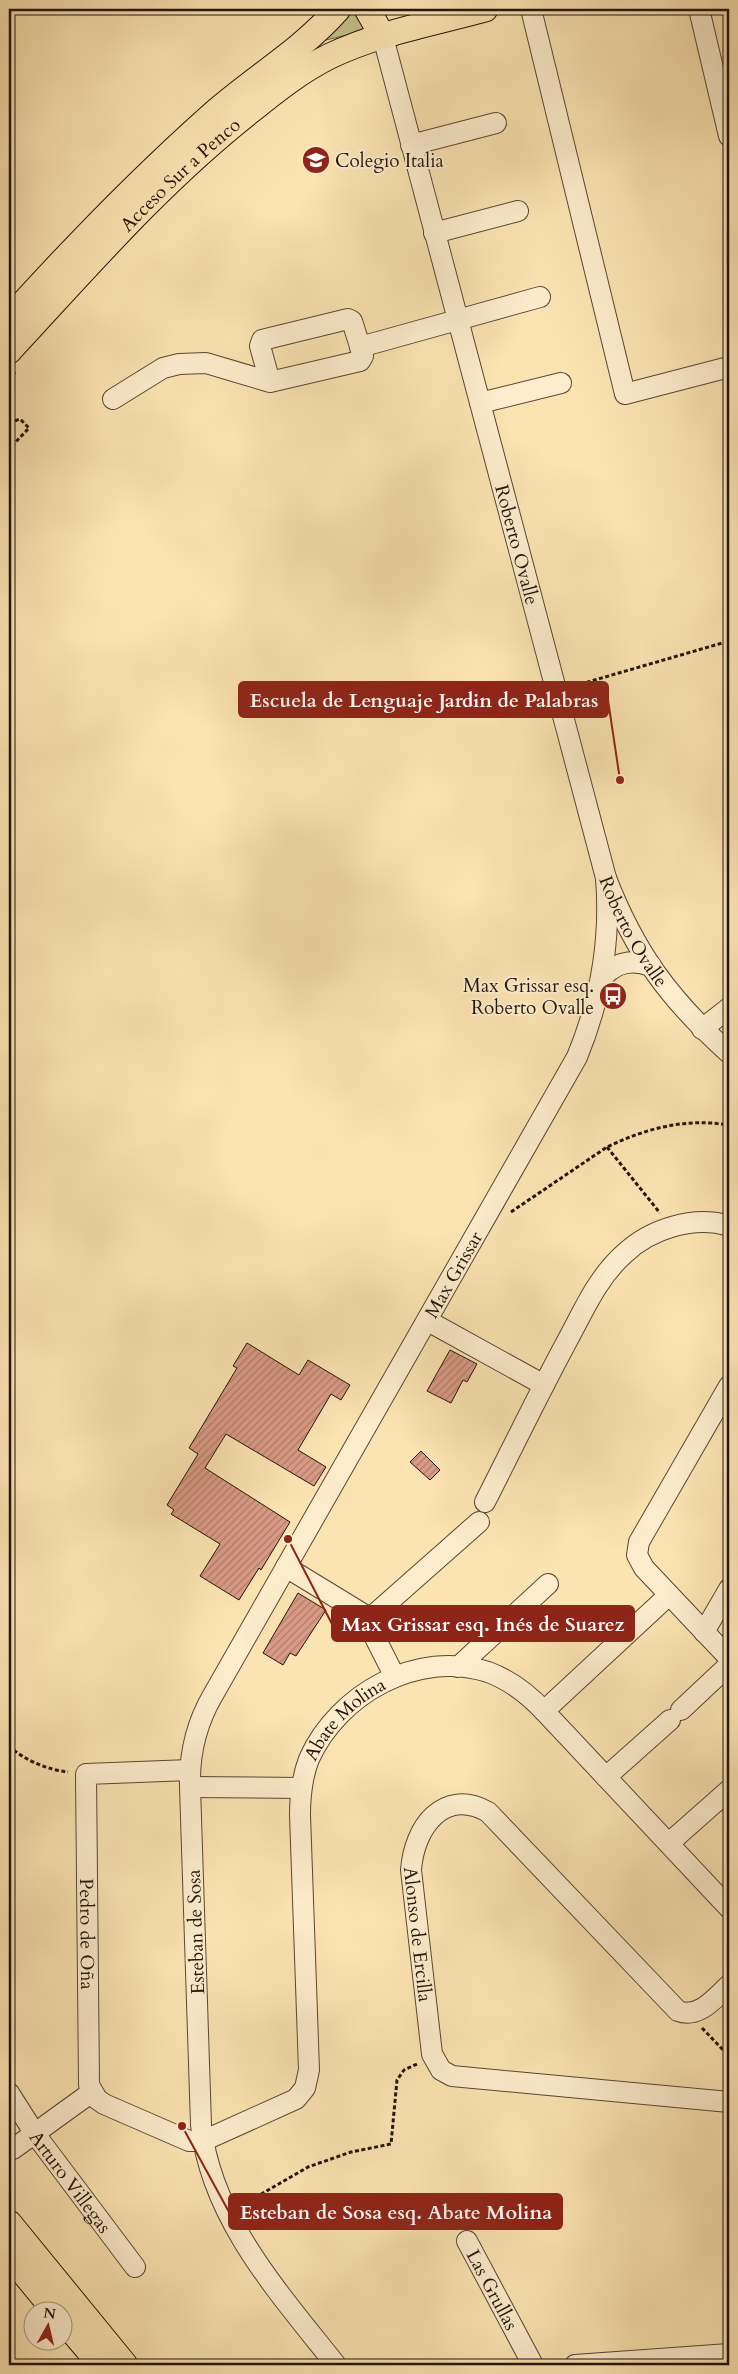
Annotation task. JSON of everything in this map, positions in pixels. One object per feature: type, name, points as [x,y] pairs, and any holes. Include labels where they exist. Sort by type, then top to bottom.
[{"type":"main road","name":"Acceso Sur a Penco","points":[[9,319],[95,226],[157,164],[224,104],[308,40],[338,9]]},
{"type":"main road","points":[[367,9],[383,37]]},
{"type":"main road","name":"Acceso Sur a Penco","points":[[9,351],[156,194],[233,124],[308,68],[346,49],[485,9]]},
{"type":"main road","points":[[9,2222],[126,2365]]},
{"type":"main road","points":[[9,2255],[48,2302]]},
{"type":"main road","points":[[72,2331],[101,2365]]},
{"type":"street","points":[[531,9],[625,394],[729,367]]},
{"type":"street","points":[[699,9],[729,136]]},
{"type":"street","name":"Roberto Ovalle","points":[[383,37],[606,878],[625,923],[674,1000],[729,1053]]},
{"type":"street","points":[[411,145],[496,123]]},
{"type":"street","points":[[434,233],[518,211]]},
{"type":"street","points":[[360,347],[540,298]]},
{"type":"street","points":[[113,399],[163,368],[187,363],[206,363],[270,382],[360,361],[363,358],[352,321],[348,318],[264,339],[260,346],[270,382]]},
{"type":"street","points":[[480,403],[561,383]]},
{"type":"street","name":"Max Grissar","points":[[286,1567],[567,1079],[586,1036],[602,977],[608,928],[606,878]]},
{"type":"street","points":[[602,977],[616,966],[624,963],[633,962],[651,966]]},
{"type":"street","points":[[702,1029],[729,1008]]},
{"type":"street","points":[[485,1502],[593,1293],[612,1266],[639,1242],[686,1223],[707,1221],[729,1226]]},
{"type":"street","points":[[428,1321],[544,1385]]},
{"type":"street","points":[[729,1386],[637,1548],[639,1562],[729,1658]]},
{"type":"street","points":[[367,1621],[479,1522]]},
{"type":"street","points":[[286,1567],[350,1605],[367,1621],[394,1677]]},
{"type":"street","name":"Esteban de Sosa","points":[[286,1567],[206,1707],[196,1733],[190,1779],[203,2141],[209,2169],[228,2213],[248,2248],[284,2299],[336,2365]]},
{"type":"street","points":[[458,1667],[548,1584]]},
{"type":"street","points":[[704,1632],[729,1589]]},
{"type":"street","points":[[544,1710],[669,1595]]},
{"type":"street","points":[[606,1777],[729,1665]]},
{"type":"street","name":"Abate Molina","points":[[203,2141],[290,2103],[302,2094],[308,2079],[300,1815],[301,1788],[315,1748],[333,1722],[356,1700],[394,1677],[426,1669],[458,1667],[488,1672],[517,1686],[544,1710],[729,1908]]},
{"type":"street","name":"Pedro de Oña","points":[[92,2092],[88,2077],[86,1774],[190,1779]]},
{"type":"street","points":[[190,1779],[301,1788]]},
{"type":"street","points":[[669,1843],[729,1790]]},
{"type":"street","name":"Alonso de Ercilla","points":[[434,2060],[411,1870],[416,1844],[424,1826],[437,1813],[452,1806],[470,1805],[488,1812],[674,2008],[688,2014]]},
{"type":"street","points":[[688,2014],[702,2009],[729,1985]]},
{"type":"street","points":[[434,2060],[441,2070],[452,2076],[729,2102]]},
{"type":"street","points":[[13,2149],[92,2092],[104,2104],[182,2138],[203,2141]]},
{"type":"street","name":"Arturo Villegas","points":[[9,2093],[35,2134],[134,2267]]},
{"type":"street","name":"Las Grullas","points":[[467,2241],[533,2365]]},
{"type":"street","points":[[575,2365],[717,2358]]},
{"type":"path","points":[[9,422],[20,419],[30,428],[9,449]]},
{"type":"path","points":[[556,691],[729,641]]},
{"type":"path","points":[[510,1213],[607,1147],[642,1132],[674,1124],[699,1122],[729,1125]]},
{"type":"path","points":[[607,1147],[672,1228]]},
{"type":"path","points":[[9,1666],[11,1683],[9,1722]]},
{"type":"path","points":[[9,1746],[20,1756],[58,1771]]},
{"type":"path","points":[[688,2014],[729,2056]]},
{"type":"path","points":[[228,2213],[308,2166],[336,2156],[391,2144],[397,2080],[408,2066],[434,2060]]},
{"type":"shaded area","points":[[353,9],[371,29],[322,41]]},
{"type":"building","points":[[247,1343],[299,1375],[308,1360],[350,1385],[341,1400],[331,1394],[298,1450],[326,1467],[314,1486],[226,1434],[205,1468],[290,1522],[261,1570],[259,1568],[239,1600],[200,1576],[220,1544],[171,1514],[174,1510],[167,1505],[198,1454],[189,1448],[237,1368],[233,1366]]},
{"type":"building","points":[[450,1350],[477,1364],[467,1382],[463,1380],[451,1403],[427,1391]]},
{"type":"building","points":[[421,1451],[440,1470],[430,1480],[410,1462]]},
{"type":"building","points":[[298,1593],[326,1610],[296,1656],[290,1653],[283,1665],[263,1653]]},
{"type":"place","name":"Colegio Italia","points":[[316,160]]},
{"type":"place","name":"Escuela de Lenguaje Jardin de Palabras","points":[[620,780]]},
{"type":"place","name":"Max Grissar esq. Roberto Ovalle","points":[[613,996]]},
{"type":"place","name":"Max Grissar esq. Inés de Suarez","points":[[288,1539]]},
{"type":"place","name":"Esteban de Sosa esq. Abate Molina","points":[[182,2126]]}]
